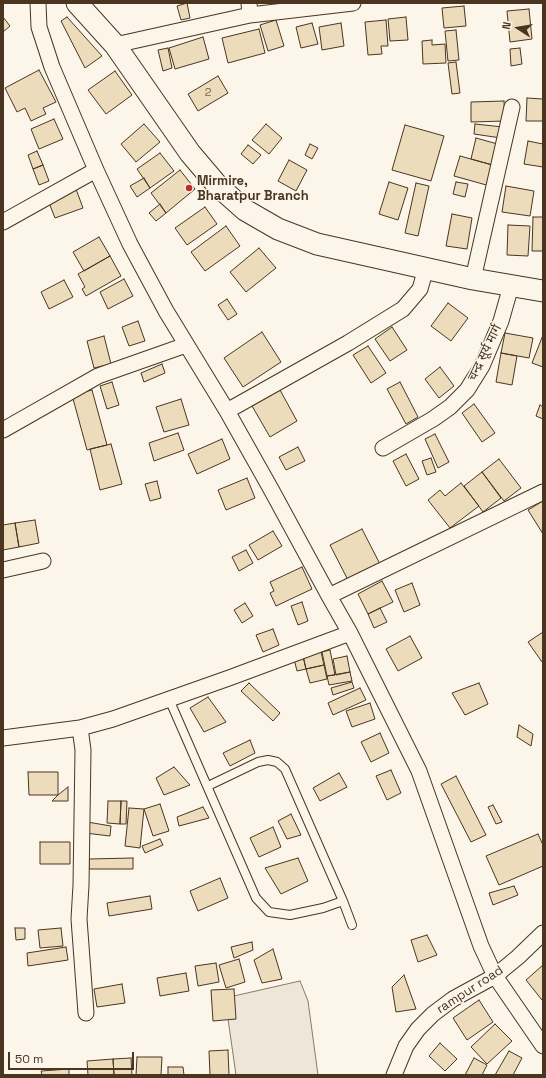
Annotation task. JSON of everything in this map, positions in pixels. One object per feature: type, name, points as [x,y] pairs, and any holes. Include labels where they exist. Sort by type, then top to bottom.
[{"type":"main road","points":[[77,3],[115,45],[190,153],[218,186],[246,210],[278,229],[317,244],[473,279],[543,291]]},
{"type":"street","points":[[38,3],[40,27],[52,67],[96,170],[130,244],[166,311],[227,411],[350,632],[419,771],[481,946],[495,976],[543,1046]]},
{"type":"street","points":[[115,45],[249,9],[353,3]]},
{"type":"street","points":[[473,279],[512,107]]},
{"type":"street","points":[[3,222],[96,170]]},
{"type":"street","points":[[227,411],[348,343],[403,309],[420,289],[426,268]]},
{"type":"street","name":"चन्द्र सूर्य मार्ग","points":[[383,448],[433,419],[450,407],[467,390],[485,360],[501,321],[511,286]]},
{"type":"street","points":[[3,430],[98,376],[186,345]]},
{"type":"street","points":[[329,596],[543,492]]},
{"type":"street","points":[[3,570],[43,561]]},
{"type":"street","points":[[3,738],[80,728],[113,719],[229,678],[350,632]]},
{"type":"street","points":[[80,728],[83,750],[79,919],[86,1013]]},
{"type":"street","name":"rampur road","points":[[394,1075],[406,1046],[418,1029],[433,1014],[453,999],[495,976],[518,957],[543,932]]},
{"type":"lane","points":[[169,699],[256,898],[269,912],[290,915],[323,908],[343,901]]},
{"type":"lane","points":[[208,786],[258,762],[268,760],[277,762],[285,769],[343,901],[352,925]]},
{"type":"shaded area","points":[[300,981],[308,1001],[318,1075],[236,1075],[225,998]]},
{"type":"building","points":[[187,3],[190,18],[181,20],[177,6]]},
{"type":"building","points":[[464,6],[466,26],[444,28],[442,8]]},
{"type":"building","points":[[529,9],[532,39],[510,42],[507,11]]},
{"type":"building","points":[[3,17],[10,26],[3,32]]},
{"type":"building","points":[[67,17],[102,56],[85,68],[61,21]]},
{"type":"building","points":[[406,17],[408,40],[390,41],[388,19]]},
{"type":"building","points":[[276,20],[284,46],[268,51],[260,25]]},
{"type":"building","points":[[386,20],[388,46],[381,46],[382,54],[368,55],[365,22]]},
{"type":"building","points":[[312,23],[318,44],[301,48],[296,27]]},
{"type":"building","points":[[341,23],[344,46],[322,50],[319,27]]},
{"type":"building","points":[[259,29],[265,53],[228,63],[222,38]]},
{"type":"building","points":[[456,30],[459,60],[448,61],[445,31]]},
{"type":"building","points":[[203,37],[209,59],[175,69],[169,48]]},
{"type":"building","points":[[432,40],[432,45],[445,44],[446,63],[423,64],[422,41]]},
{"type":"building","points":[[168,48],[172,68],[163,71],[158,50]]},
{"type":"building","points":[[520,48],[522,64],[511,66],[510,49]]},
{"type":"building","points":[[456,62],[460,93],[452,94],[448,63]]},
{"type":"building","points":[[39,70],[56,102],[43,108],[46,114],[31,121],[25,108],[17,112],[5,88]]},
{"type":"building","points":[[115,71],[132,95],[106,114],[88,90]]},
{"type":"building","points":[[218,76],[228,93],[198,111],[188,94]]},
{"type":"building","points":[[527,98],[543,99],[543,121],[526,121]]},
{"type":"building","points":[[504,101],[505,121],[471,122],[471,102]]},
{"type":"building","points":[[54,119],[63,139],[39,149],[31,129]]},
{"type":"building","points":[[144,124],[160,142],[136,162],[121,144]]},
{"type":"building","points":[[266,124],[282,138],[269,154],[252,140]]},
{"type":"building","points":[[475,124],[503,127],[501,138],[474,134]]},
{"type":"building","points":[[405,125],[444,136],[431,181],[392,170]]},
{"type":"building","points":[[476,138],[501,145],[496,166],[471,159]]},
{"type":"building","points":[[528,141],[543,144],[543,167],[524,164]]},
{"type":"building","points":[[310,144],[318,148],[312,159],[305,155]]},
{"type":"building","points":[[248,145],[261,155],[253,164],[241,154]]},
{"type":"building","points":[[37,151],[43,165],[33,169],[28,155]]},
{"type":"building","points":[[160,153],[174,171],[150,188],[137,169]]},
{"type":"building","points":[[460,156],[496,166],[490,186],[454,176]]},
{"type":"building","points":[[289,160],[307,170],[296,191],[278,181]]},
{"type":"building","points":[[43,165],[49,181],[39,185],[33,169]]},
{"type":"building","points":[[180,170],[195,189],[166,213],[151,193]]},
{"type":"building","points":[[144,178],[150,188],[137,197],[130,186]]},
{"type":"building","points":[[389,182],[408,188],[398,220],[379,214]]},
{"type":"building","points":[[456,182],[468,184],[465,197],[453,194]]},
{"type":"building","points":[[416,183],[429,186],[418,236],[405,233]]},
{"type":"building","points":[[506,186],[534,191],[530,216],[502,212]]},
{"type":"building","points":[[76,189],[83,208],[55,218],[48,200]]},
{"type":"building","points":[[160,204],[166,213],[156,221],[149,213]]},
{"type":"building","points":[[205,207],[217,224],[187,245],[175,228]]},
{"type":"building","points":[[452,214],[472,218],[467,249],[446,246]]},
{"type":"building","points":[[533,217],[543,217],[543,251],[532,251]]},
{"type":"building","points":[[508,225],[530,226],[528,256],[507,255]]},
{"type":"building","points":[[226,226],[240,246],[205,271],[191,252]]},
{"type":"building","points":[[99,237],[110,256],[84,271],[73,252]]},
{"type":"building","points":[[259,248],[276,268],[246,292],[230,272]]},
{"type":"building","points":[[110,256],[121,276],[86,296],[82,289],[85,287],[78,274]]},
{"type":"building","points":[[124,279],[133,296],[108,309],[100,292]]},
{"type":"building","points":[[64,280],[73,297],[49,309],[41,292]]},
{"type":"building","points":[[227,299],[237,314],[228,320],[218,305]]},
{"type":"building","points":[[448,303],[468,318],[451,341],[431,326]]},
{"type":"building","points":[[138,321],[145,341],[129,346],[122,327]]},
{"type":"building","points":[[392,327],[407,350],[390,361],[375,339]]},
{"type":"building","points":[[262,332],[281,362],[243,387],[224,358]]},
{"type":"building","points":[[505,333],[533,338],[529,358],[501,353]]},
{"type":"building","points":[[543,335],[543,367],[532,363]]},
{"type":"building","points":[[104,336],[111,364],[94,368],[87,341]]},
{"type":"building","points":[[368,346],[386,373],[371,383],[353,355]]},
{"type":"building","points":[[501,353],[517,356],[512,385],[496,382]]},
{"type":"building","points":[[162,364],[165,373],[144,382],[141,373]]},
{"type":"building","points":[[440,367],[454,386],[439,398],[425,379]]},
{"type":"building","points":[[112,382],[119,405],[107,409],[100,386]]},
{"type":"building","points":[[400,382],[418,417],[406,424],[387,389]]},
{"type":"building","points":[[92,390],[107,445],[87,450],[72,395]]},
{"type":"building","points":[[280,390],[297,421],[270,437],[252,406]]},
{"type":"building","points":[[181,399],[189,425],[164,432],[156,407]]},
{"type":"building","points":[[474,404],[495,433],[482,442],[462,413]]},
{"type":"building","points":[[540,405],[543,407],[543,419],[536,416]]},
{"type":"building","points":[[178,433],[184,450],[154,461],[149,443]]},
{"type":"building","points":[[435,434],[449,462],[438,468],[425,439]]},
{"type":"building","points":[[222,439],[230,459],[197,474],[188,454]]},
{"type":"building","points":[[111,444],[122,484],[100,490],[90,449]]},
{"type":"building","points":[[298,447],[305,461],[286,470],[279,457]]},
{"type":"building","points":[[406,454],[419,479],[406,486],[393,461]]},
{"type":"building","points":[[431,458],[436,472],[427,475],[422,461]]},
{"type":"building","points":[[499,459],[521,488],[504,501],[482,472]]},
{"type":"building","points":[[482,472],[501,498],[483,512],[464,486]]},
{"type":"building","points":[[247,478],[255,498],[226,510],[218,490]]},
{"type":"building","points":[[157,481],[161,498],[150,501],[145,484]]},
{"type":"building","points":[[461,483],[479,506],[450,528],[428,500],[440,490],[445,496]]},
{"type":"building","points":[[543,501],[543,534],[528,510]]},
{"type":"building","points":[[35,520],[39,543],[19,547],[15,523]]},
{"type":"building","points":[[15,523],[19,547],[3,550],[3,525]]},
{"type":"building","points":[[362,529],[382,568],[350,584],[330,545]]},
{"type":"building","points":[[273,531],[282,546],[258,560],[249,545]]},
{"type":"building","points":[[246,550],[253,563],[239,571],[232,557]]},
{"type":"building","points":[[302,567],[312,589],[276,606],[270,593],[274,591],[270,582]]},
{"type":"building","points":[[382,581],[393,602],[368,614],[358,594]]},
{"type":"building","points":[[412,583],[420,605],[404,612],[395,590]]},
{"type":"building","points":[[302,602],[308,621],[298,625],[291,606]]},
{"type":"building","points":[[245,603],[253,616],[242,623],[234,610]]},
{"type":"building","points":[[380,608],[387,622],[374,628],[368,614]]},
{"type":"building","points":[[273,629],[279,645],[263,652],[256,635]]},
{"type":"building","points":[[543,632],[543,661],[542,662],[528,642]]},
{"type":"building","points":[[410,636],[422,658],[398,671],[386,649]]},
{"type":"building","points":[[330,650],[335,675],[327,676],[322,652]]},
{"type":"building","points":[[321,652],[324,665],[306,669],[303,656]]},
{"type":"building","points":[[303,656],[306,669],[297,671],[294,659]]},
{"type":"building","points":[[347,656],[350,672],[336,675],[333,659]]},
{"type":"building","points":[[324,665],[327,679],[310,683],[306,669]]},
{"type":"building","points":[[350,672],[352,681],[329,685],[327,676]]},
{"type":"building","points":[[352,682],[354,688],[333,695],[331,688]]},
{"type":"building","points":[[249,683],[280,713],[273,721],[241,691]]},
{"type":"building","points":[[479,683],[488,704],[465,715],[452,693]]},
{"type":"building","points":[[360,688],[366,700],[333,715],[328,703]]},
{"type":"building","points":[[208,697],[226,722],[204,732],[190,708]]},
{"type":"building","points":[[370,703],[375,719],[352,727],[346,711]]},
{"type":"building","points":[[519,725],[533,734],[531,746],[517,737]]},
{"type":"building","points":[[380,733],[389,753],[371,762],[361,742]]},
{"type":"building","points":[[250,740],[255,753],[230,766],[223,753]]},
{"type":"building","points":[[174,767],[190,785],[164,795],[156,778]]},
{"type":"building","points":[[391,770],[401,793],[387,800],[376,776]]},
{"type":"building","points":[[28,772],[58,772],[58,795],[29,795]]},
{"type":"building","points":[[339,773],[347,787],[320,801],[313,788]]},
{"type":"building","points":[[456,776],[486,835],[471,842],[441,784]]},
{"type":"building","points":[[68,787],[68,801],[52,801],[58,795]]},
{"type":"building","points":[[108,801],[121,801],[120,824],[107,823]]},
{"type":"building","points":[[121,801],[127,801],[126,824],[120,824]]},
{"type":"building","points":[[160,804],[169,831],[153,836],[144,809]]},
{"type":"building","points":[[493,805],[502,822],[496,824],[488,807]]},
{"type":"building","points":[[203,807],[209,818],[179,826],[177,817]]},
{"type":"building","points":[[129,808],[144,809],[140,848],[125,846]]},
{"type":"building","points":[[291,814],[301,835],[287,839],[278,821]]},
{"type":"building","points":[[87,822],[111,826],[110,836],[85,833]]},
{"type":"building","points":[[273,827],[281,847],[259,857],[250,838]]},
{"type":"building","points":[[538,834],[543,845],[543,866],[499,885],[486,856]]},
{"type":"building","points":[[160,839],[163,845],[145,853],[142,846]]},
{"type":"building","points":[[40,842],[70,842],[70,864],[40,864]]},
{"type":"building","points":[[133,858],[133,869],[89,869],[89,859]]},
{"type":"building","points":[[298,858],[308,881],[281,894],[265,868]]},
{"type":"building","points":[[220,878],[228,898],[198,911],[190,891]]},
{"type":"building","points":[[514,886],[518,895],[493,905],[489,893]]},
{"type":"building","points":[[150,896],[152,909],[109,916],[107,903]]},
{"type":"building","points":[[15,928],[25,928],[25,939],[16,940]]},
{"type":"building","points":[[61,928],[63,946],[40,948],[38,930]]},
{"type":"building","points":[[427,935],[437,955],[418,962],[411,940]]},
{"type":"building","points":[[252,942],[253,950],[234,958],[231,947]]},
{"type":"building","points":[[66,947],[68,960],[28,966],[27,953]]},
{"type":"building","points":[[273,949],[282,979],[262,983],[254,960]]},
{"type":"building","points":[[239,959],[245,982],[226,988],[219,965]]},
{"type":"building","points":[[216,963],[219,982],[198,986],[195,966]]},
{"type":"building","points":[[543,965],[543,999],[542,1000],[526,980]]},
{"type":"building","points":[[186,973],[189,991],[160,996],[157,978]]},
{"type":"building","points":[[404,975],[416,1009],[396,1012],[392,987]]},
{"type":"building","points":[[122,984],[125,1003],[97,1007],[94,989]]},
{"type":"building","points":[[234,989],[236,1019],[213,1021],[211,990]]},
{"type":"building","points":[[479,1000],[493,1022],[467,1040],[453,1018]]},
{"type":"building","points":[[495,1024],[512,1041],[487,1064],[471,1047]]},
{"type":"building","points":[[440,1043],[457,1059],[445,1071],[429,1056]]},
{"type":"building","points":[[228,1050],[229,1075],[210,1075],[209,1051]]},
{"type":"building","points":[[509,1051],[522,1058],[513,1075],[495,1075]]},
{"type":"building","points":[[137,1057],[162,1057],[161,1075],[136,1075]]},
{"type":"building","points":[[131,1058],[132,1075],[114,1075],[113,1059]]},
{"type":"building","points":[[474,1058],[487,1065],[482,1075],[465,1075]]},
{"type":"building","points":[[113,1059],[114,1075],[88,1075],[87,1061]]},
{"type":"building","points":[[168,1067],[183,1067],[184,1075],[168,1075]]},
{"type":"building","points":[[69,1069],[69,1075],[42,1075],[41,1071]]},
{"type":"place","name":"Mirmire, Bharatpur Branch","points":[[189,188]]}]
